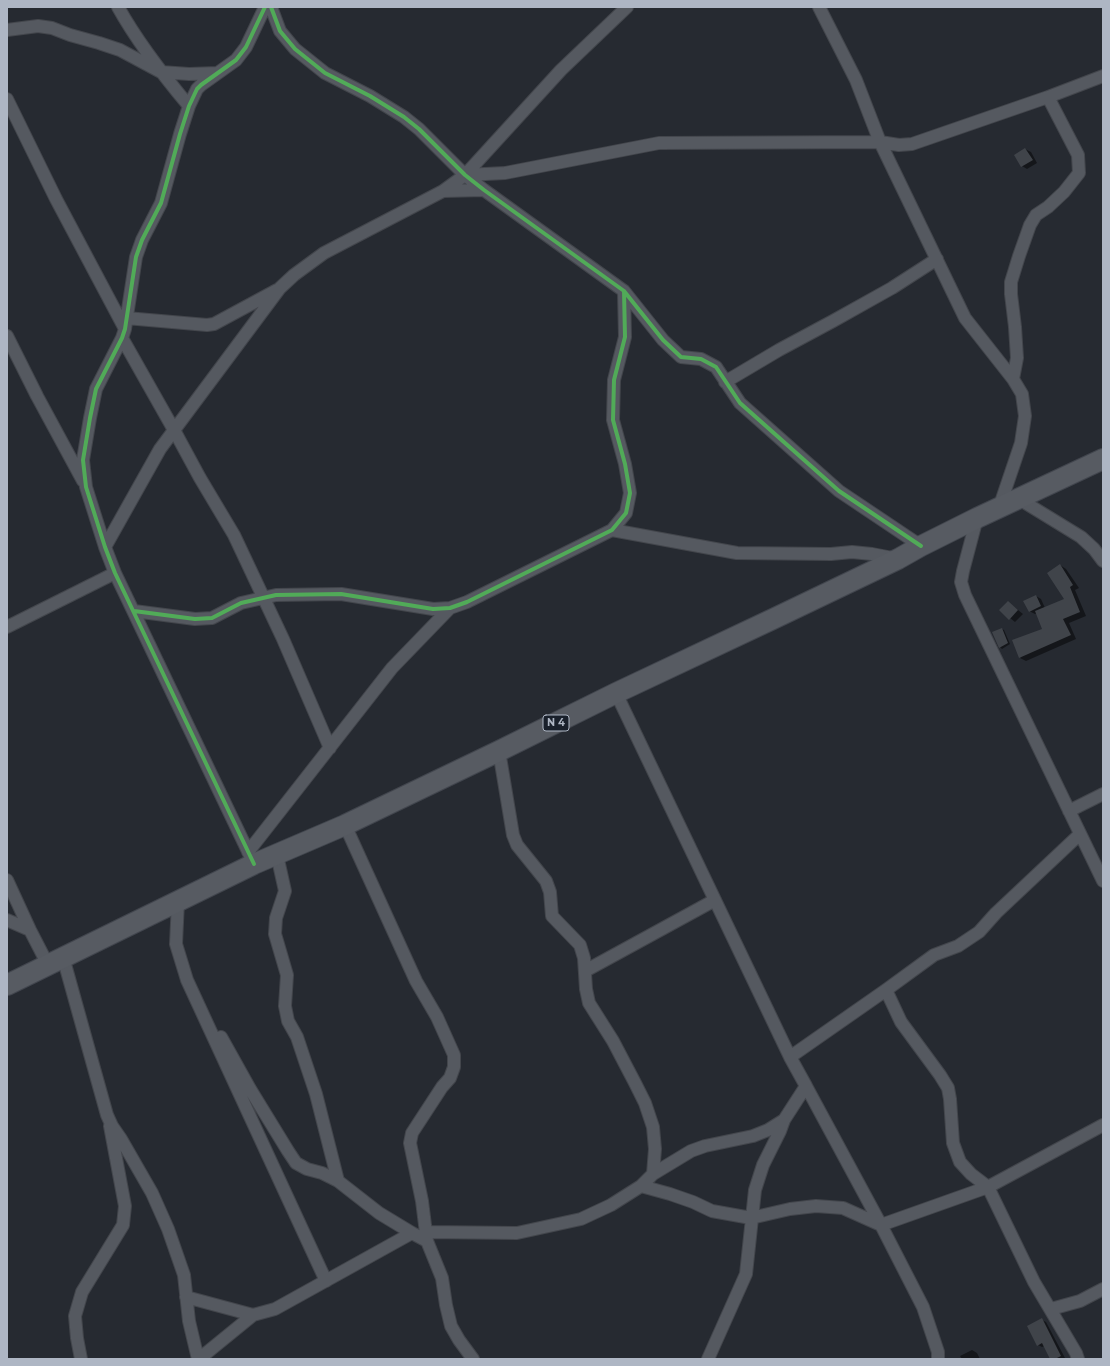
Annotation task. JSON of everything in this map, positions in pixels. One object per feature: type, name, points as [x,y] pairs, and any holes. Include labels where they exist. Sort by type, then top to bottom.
[{"type":"main road","name":"N 4","points":[[7,985],[178,901],[251,858],[277,854],[345,825],[616,693],[898,559],[978,518],[1103,459]]},
{"type":"street","points":[[118,7],[132,31],[161,72],[189,106]]},
{"type":"street","points":[[86,487],[83,460],[96,389],[124,328],[136,257],[142,240],[160,203],[189,106],[197,89],[236,60],[246,47],[265,7]]},
{"type":"street","points":[[271,7],[280,31],[295,49],[325,73],[370,96],[404,117],[419,129],[465,174],[484,190],[624,291],[663,340],[681,357],[701,360],[716,367],[740,403],[839,491],[921,546]]},
{"type":"street","points":[[105,547],[154,459],[280,288],[294,275],[324,253],[443,191],[465,174],[561,70],[627,7]]},
{"type":"street","points":[[819,7],[856,80],[880,142],[966,318],[1013,378],[1022,394],[1025,416],[1021,443],[999,508]]},
{"type":"street","points":[[7,30],[38,26],[52,28],[120,50],[161,72],[190,74],[218,73]]},
{"type":"street","points":[[465,174],[505,174],[659,143],[880,142],[899,145],[912,144],[1048,97],[1103,76]]},
{"type":"street","points":[[1013,378],[1017,358],[1011,282],[1019,256],[1030,225],[1036,215],[1048,207],[1064,192],[1079,173],[1078,155],[1048,97]]},
{"type":"street","points":[[7,99],[56,199],[124,328],[174,430],[200,478],[234,535],[283,639],[330,748]]},
{"type":"street","points":[[443,191],[484,190]]},
{"type":"street","points":[[725,382],[779,350],[892,288],[937,259]]},
{"type":"street","points":[[124,328],[214,324],[280,288]]},
{"type":"street","points":[[134,612],[195,619],[212,618],[241,603],[276,595],[341,594],[433,609],[450,608],[467,602],[612,530],[626,513],[630,493],[625,464],[613,420],[614,380],[625,337],[624,291]]},
{"type":"street","points":[[7,336],[37,396],[86,487],[115,573],[251,858],[330,748],[392,668],[450,608]]},
{"type":"street","points":[[1019,499],[1081,537],[1094,549],[1103,561]]},
{"type":"street","points":[[978,518],[963,570],[961,582],[965,595],[1103,881]]},
{"type":"street","points":[[612,530],[737,553],[831,554],[852,552],[898,559]]},
{"type":"street","points":[[7,627],[115,573]]},
{"type":"street","points":[[616,693],[790,1057],[881,1225],[923,1307],[938,1352],[938,1359]]},
{"type":"street","points":[[499,751],[513,835],[517,845],[546,882],[550,892],[552,916],[580,945],[584,958],[586,989],[589,1003],[613,1041],[645,1103],[652,1127],[655,1149],[653,1174]]},
{"type":"street","points":[[1069,811],[1103,794]]},
{"type":"street","points":[[345,825],[416,981],[437,1018],[454,1055],[454,1067],[450,1078],[412,1133],[410,1143],[422,1201],[426,1236],[442,1278],[451,1326],[473,1359]]},
{"type":"street","points":[[790,1057],[934,956],[958,946],[979,932],[996,913],[1080,834]]},
{"type":"street","points":[[277,854],[285,892],[276,918],[275,934],[287,975],[285,1006],[288,1021],[297,1037],[316,1094],[338,1181]]},
{"type":"street","points":[[7,880],[30,930],[56,961],[107,1115],[152,1193],[168,1229],[184,1275],[189,1321],[198,1359],[253,1315],[275,1309],[412,1233]]},
{"type":"street","points":[[585,971],[715,900]]},
{"type":"street","points":[[178,901],[176,944],[182,967],[326,1281]]},
{"type":"street","points":[[7,920],[30,930]]},
{"type":"street","points":[[886,990],[901,1022],[948,1088],[953,1143],[960,1162],[971,1174],[988,1187],[1034,1282],[1051,1309],[1078,1359]]},
{"type":"street","points":[[192,991],[199,998],[250,1090],[296,1163],[338,1181],[379,1213],[412,1233],[426,1236],[516,1233],[581,1219],[610,1206],[641,1186],[653,1174],[691,1151],[705,1146],[753,1136],[768,1130],[784,1120]]},
{"type":"street","points":[[708,1359],[746,1274],[755,1190],[763,1165],[784,1120],[806,1086]]},
{"type":"street","points":[[80,1359],[75,1316],[82,1292],[123,1225],[125,1206],[107,1115]]},
{"type":"street","points":[[641,1186],[688,1200],[712,1212],[751,1218],[790,1209],[816,1206],[843,1208],[881,1225],[988,1187],[1103,1125]]},
{"type":"street","points":[[1051,1309],[1080,1301],[1103,1289]]},
{"type":"street","points":[[186,1297],[253,1315]]},
{"type":"building","points":[[1025,148],[1033,160],[1021,167],[1014,155]]},
{"type":"building","points":[[1060,564],[1073,585],[1070,587],[1080,612],[1063,619],[1071,635],[1019,658],[1012,640],[1042,629],[1035,611],[1064,599],[1047,573]]},
{"type":"building","points":[[1036,595],[1041,606],[1029,612],[1023,601]]},
{"type":"building","points":[[1008,601],[1018,610],[1009,620],[999,610]]},
{"type":"building","points":[[1002,628],[1008,643],[999,648],[992,632]]},
{"type":"building","points":[[1042,1318],[1061,1356],[1055,1359],[1050,1359],[1042,1343],[1037,1346],[1027,1326]]},
{"type":"cycle path","points":[[254,864],[115,573],[86,487],[83,460],[96,389],[122,338],[125,329],[136,257],[142,240],[161,203],[189,106],[197,89],[236,60],[246,47],[265,7]]},
{"type":"cycle path","points":[[271,7],[280,31],[295,49],[325,73],[370,96],[404,117],[419,129],[465,175],[624,291],[663,340],[681,357],[701,359],[716,367],[740,403],[839,491],[921,546]]},
{"type":"cycle path","points":[[134,611],[195,619],[212,618],[241,603],[276,595],[341,594],[433,609],[450,608],[467,602],[612,530],[626,513],[630,493],[625,464],[613,420],[614,380],[625,337],[624,291]]}]
